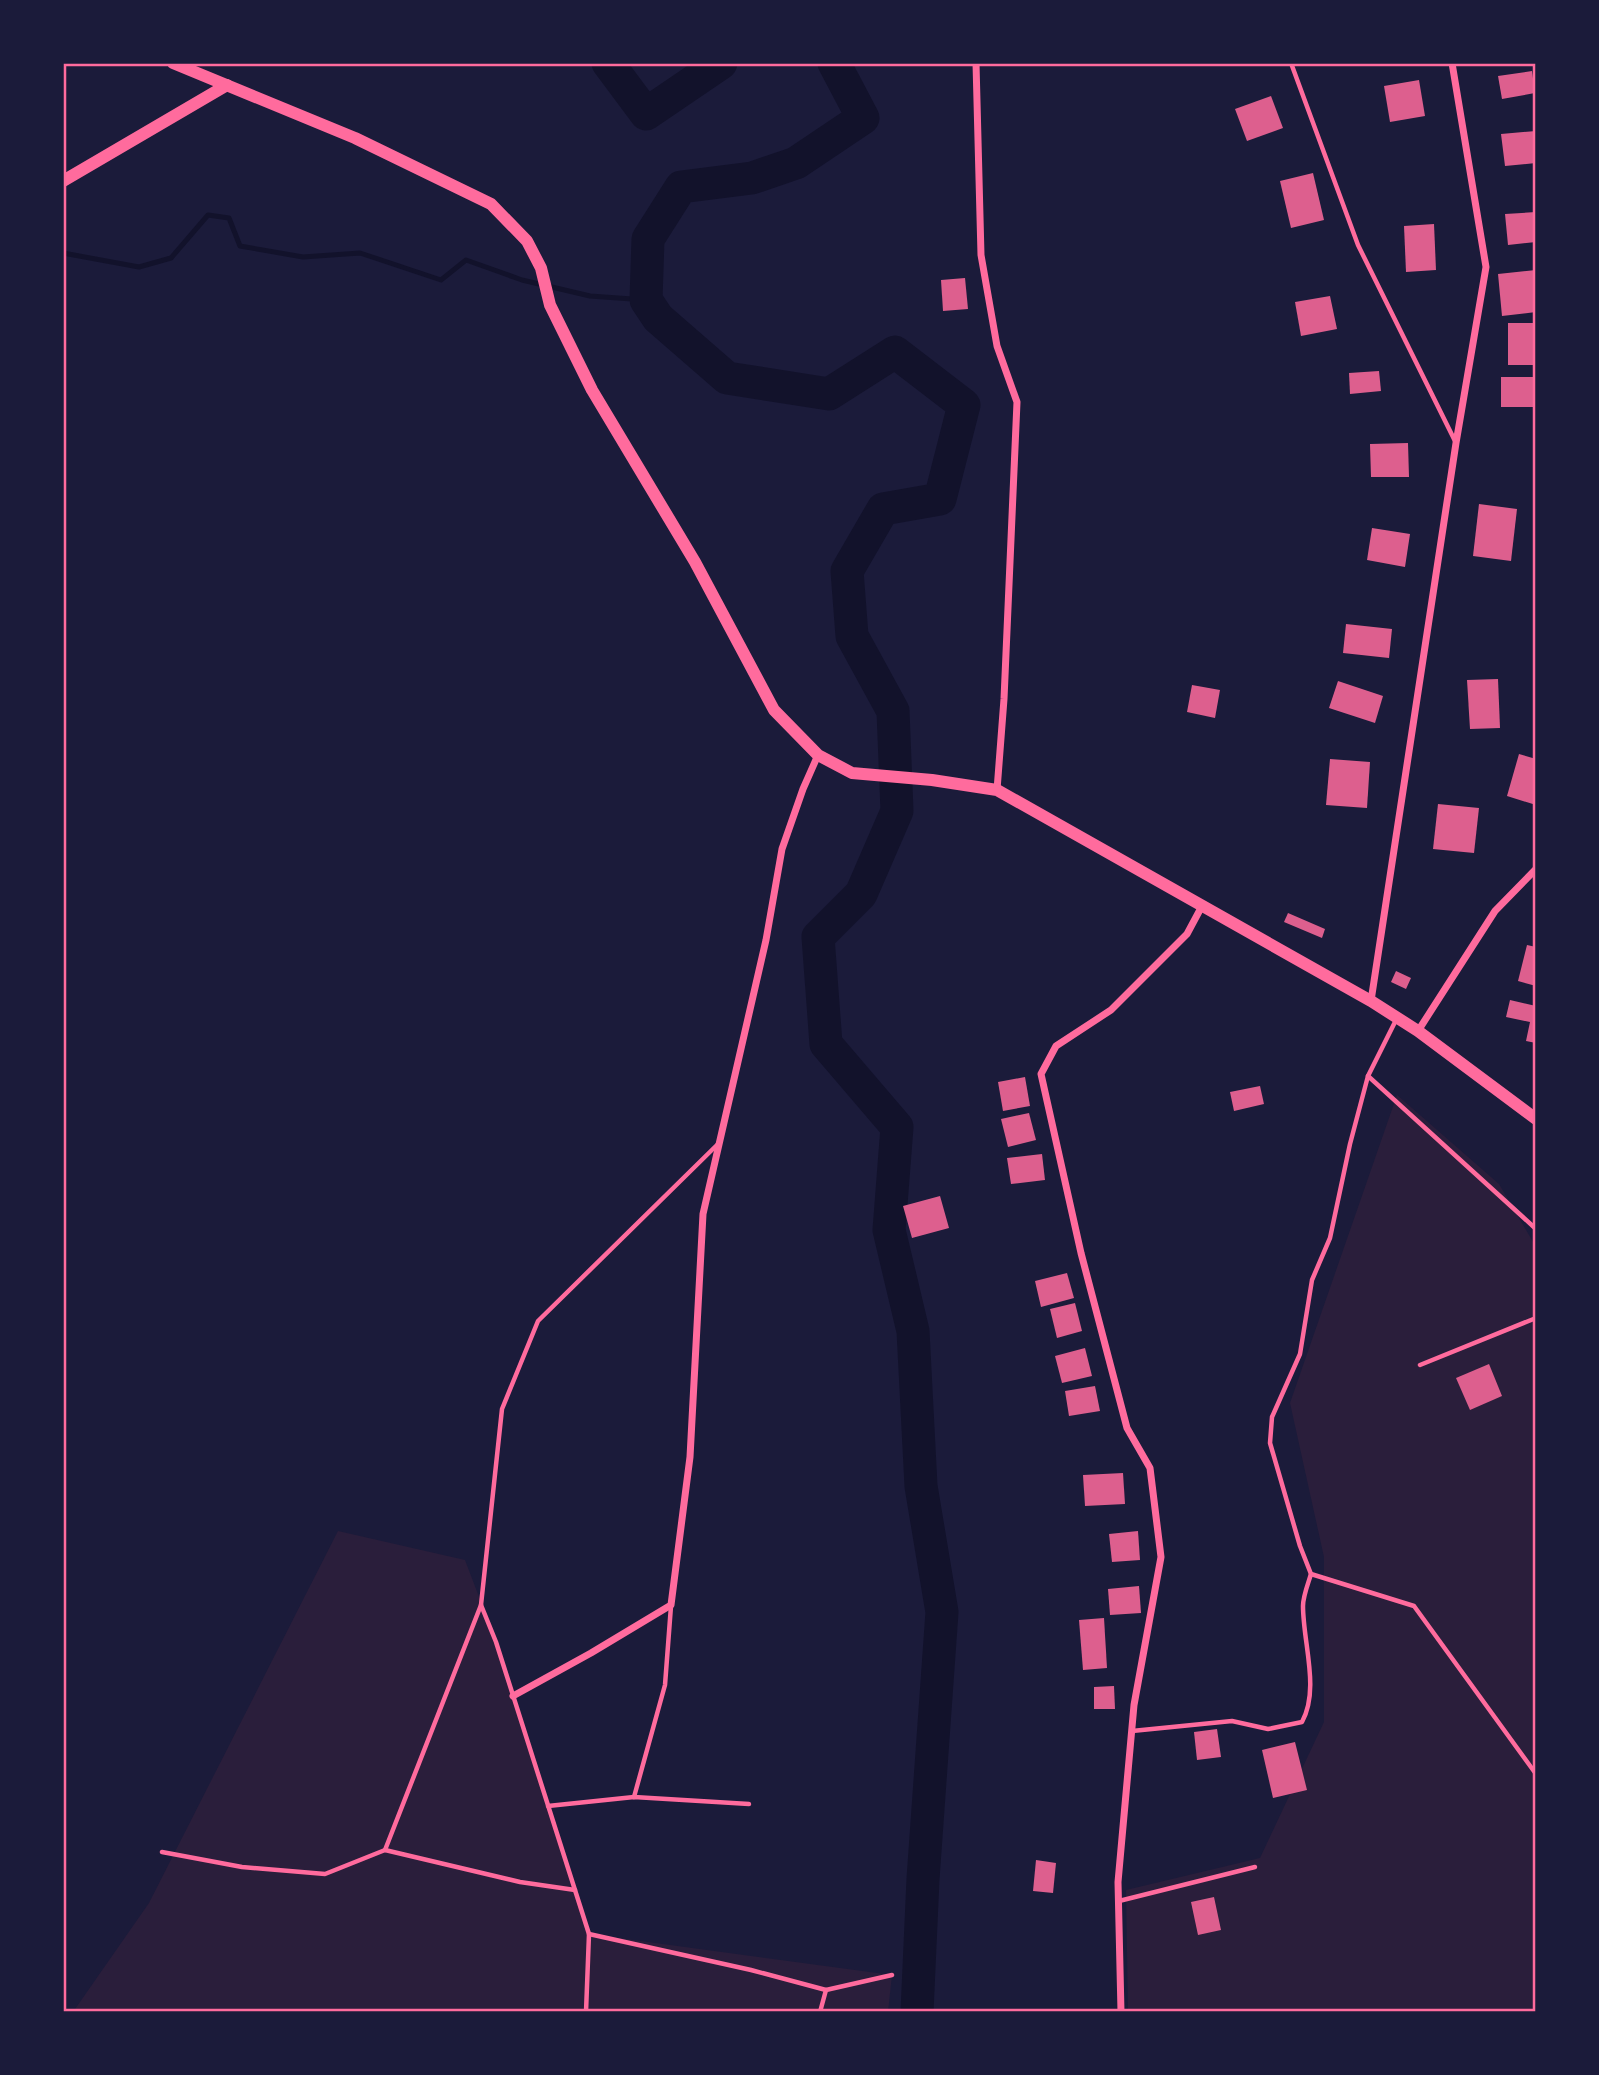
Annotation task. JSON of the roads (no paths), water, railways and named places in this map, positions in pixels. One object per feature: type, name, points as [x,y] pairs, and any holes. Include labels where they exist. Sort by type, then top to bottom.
[{"type":"street","points":[[173,63],[355,138],[491,204],[527,241],[541,268],[550,305],[592,390],[695,562],[774,710],[818,755],[852,773],[932,780],[997,790],[1371,1001],[1418,1031],[1536,1119]]},
{"type":"street","points":[[976,63],[981,255],[997,346],[1017,402],[1004,699],[997,790]]},
{"type":"street","points":[[1371,1001],[1456,443],[1486,267],[1452,63]]},
{"type":"street","points":[[63,181],[227,85]]},
{"type":"street","points":[[513,1696],[592,1653],[671,1605],[690,1457],[703,1214],[766,940],[782,849],[818,755]]},
{"type":"street","points":[[1418,1031],[1495,911],[1536,869]]},
{"type":"street","points":[[1122,2012],[1118,1882],[1134,1705],[1161,1557],[1150,1468],[1128,1428],[1081,1253],[1041,1074],[1056,1046],[1111,1010],[1187,934],[1202,906]]},
{"type":"lane","points":[[1291,63],[1358,245],[1456,443]]},
{"type":"lane","points":[[1132,1731],[1232,1721],[1269,1728],[1302,1723],[1309,1709],[1303,1604],[1311,1574],[1300,1546],[1270,1443],[1272,1416],[1300,1354],[1312,1280],[1330,1238],[1368,1076],[1397,1017]]},
{"type":"lane","points":[[1368,1076],[1536,1229]]},
{"type":"lane","points":[[385,1850],[481,1605],[502,1409],[538,1321],[720,1141]]},
{"type":"lane","points":[[1420,1365],[1536,1318]]},
{"type":"lane","points":[[1311,1574],[1415,1606],[1536,1774]]},
{"type":"lane","points":[[481,1605],[589,1934],[586,2012]]},
{"type":"lane","points":[[634,1797],[665,1685],[671,1605]]},
{"type":"lane","points":[[548,1806],[634,1797],[749,1804]]},
{"type":"lane","points":[[162,1852],[242,1867],[325,1874],[385,1850],[520,1882],[575,1890]]},
{"type":"lane","points":[[1119,1902],[1255,1867]]},
{"type":"lane","points":[[589,1934],[751,1970],[826,1990],[892,1975]]},
{"type":"lane","points":[[820,2012],[826,1990]]},
{"type":"waterway","points":[[608,63],[646,114],[721,63]]},
{"type":"waterway","points":[[834,63],[863,118],[796,163],[752,178],[681,187],[648,239],[646,300],[658,318],[727,378],[829,394],[895,352],[964,405],[940,499],[883,509],[847,571],[852,636],[893,711],[897,811],[861,894],[818,937],[826,1044],[897,1127],[889,1230],[913,1331],[921,1486],[942,1612],[923,1879],[917,2012]]},
{"type":"waterway","points":[[63,253],[139,267],[171,258],[208,215],[229,218],[240,246],[303,257],[360,253],[441,280],[466,260],[522,280],[590,296],[646,300]]}]
